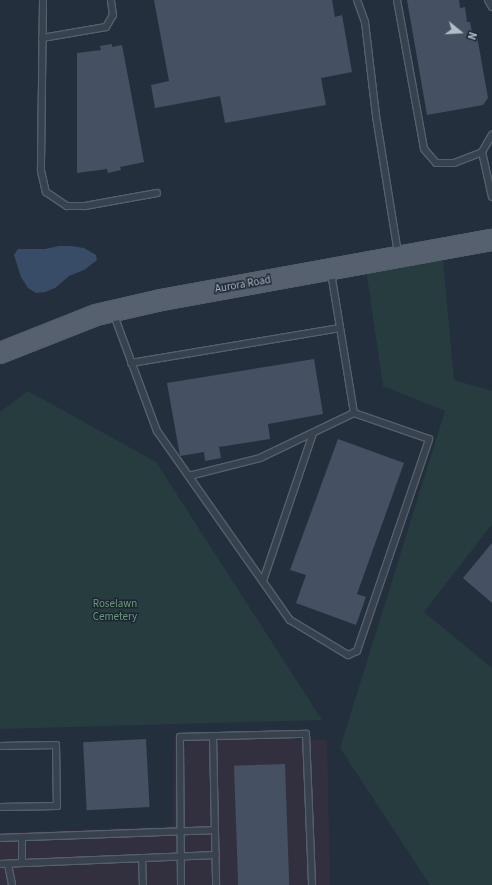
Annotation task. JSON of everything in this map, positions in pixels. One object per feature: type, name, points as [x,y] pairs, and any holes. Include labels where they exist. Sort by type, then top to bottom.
[{"type":"main road","name":"Aurora Road","points":[[0,353],[89,318],[113,311],[161,300],[492,240]]},
{"type":"lane","points":[[43,0],[41,171],[46,192],[67,206],[85,206],[156,193]]},
{"type":"lane","points":[[42,38],[106,27],[113,15],[111,0]]},
{"type":"lane","points":[[357,0],[365,22],[376,116],[399,257]]},
{"type":"lane","points":[[397,0],[424,149],[436,163],[454,163],[482,152],[492,135]]},
{"type":"lane","points":[[488,0],[492,7]]},
{"type":"lane","points":[[482,152],[492,197]]},
{"type":"lane","points":[[331,269],[354,413]]},
{"type":"lane","points":[[113,311],[157,431],[290,620],[348,655],[357,651],[429,439],[354,413],[260,458],[189,476]]},
{"type":"lane","points":[[131,363],[340,328]]},
{"type":"lane","points":[[263,581],[313,433]]},
{"type":"lane","points":[[181,885],[180,737],[306,734],[312,885]]},
{"type":"lane","points":[[212,736],[216,885]]},
{"type":"lane","points":[[0,746],[56,745],[56,806],[0,807]]},
{"type":"lane","points":[[0,838],[215,830]]},
{"type":"lane","points":[[22,837],[22,863]]},
{"type":"lane","points":[[0,864],[216,855]]},
{"type":"lane","points":[[142,858],[142,885]]},
{"type":"lane","points":[[8,864],[12,885]]},
{"type":"shaded area","points":[[180,737],[327,740],[330,885],[0,885],[0,833],[173,826],[174,740]]},
{"type":"green space","points":[[442,249],[454,380],[492,391],[492,524],[424,612],[492,668],[492,885],[430,885],[340,748],[445,411],[383,386],[365,262]]},
{"type":"green space","name":"Roselawn Cemetery","points":[[28,391],[156,462],[322,720],[0,729],[0,412]]},
{"type":"water","points":[[59,246],[84,248],[96,255],[97,260],[84,270],[69,276],[55,288],[45,292],[36,293],[28,288],[21,277],[14,255],[18,249],[45,249]]},
{"type":"building","points":[[154,0],[332,0],[335,17],[342,15],[352,72],[321,78],[326,105],[225,123],[220,96],[155,108],[151,85],[169,81]]},
{"type":"building","points":[[407,0],[459,0],[460,8],[465,7],[467,22],[470,22],[473,37],[477,36],[488,98],[483,105],[427,115]]},
{"type":"building","points":[[112,44],[112,47],[122,45],[144,162],[120,167],[121,170],[108,173],[107,169],[77,173],[77,53],[101,50],[100,46]]},
{"type":"building","points":[[314,359],[323,414],[268,424],[270,439],[219,447],[221,458],[205,461],[204,452],[180,456],[167,383]]},
{"type":"building","points":[[338,439],[404,463],[357,594],[366,597],[356,625],[296,603],[306,575],[290,570]]},
{"type":"building","points":[[492,543],[492,603],[463,578]]},
{"type":"building","points":[[146,739],[150,807],[87,810],[83,742]]},
{"type":"building","points":[[285,764],[289,885],[238,885],[234,766]]}]
